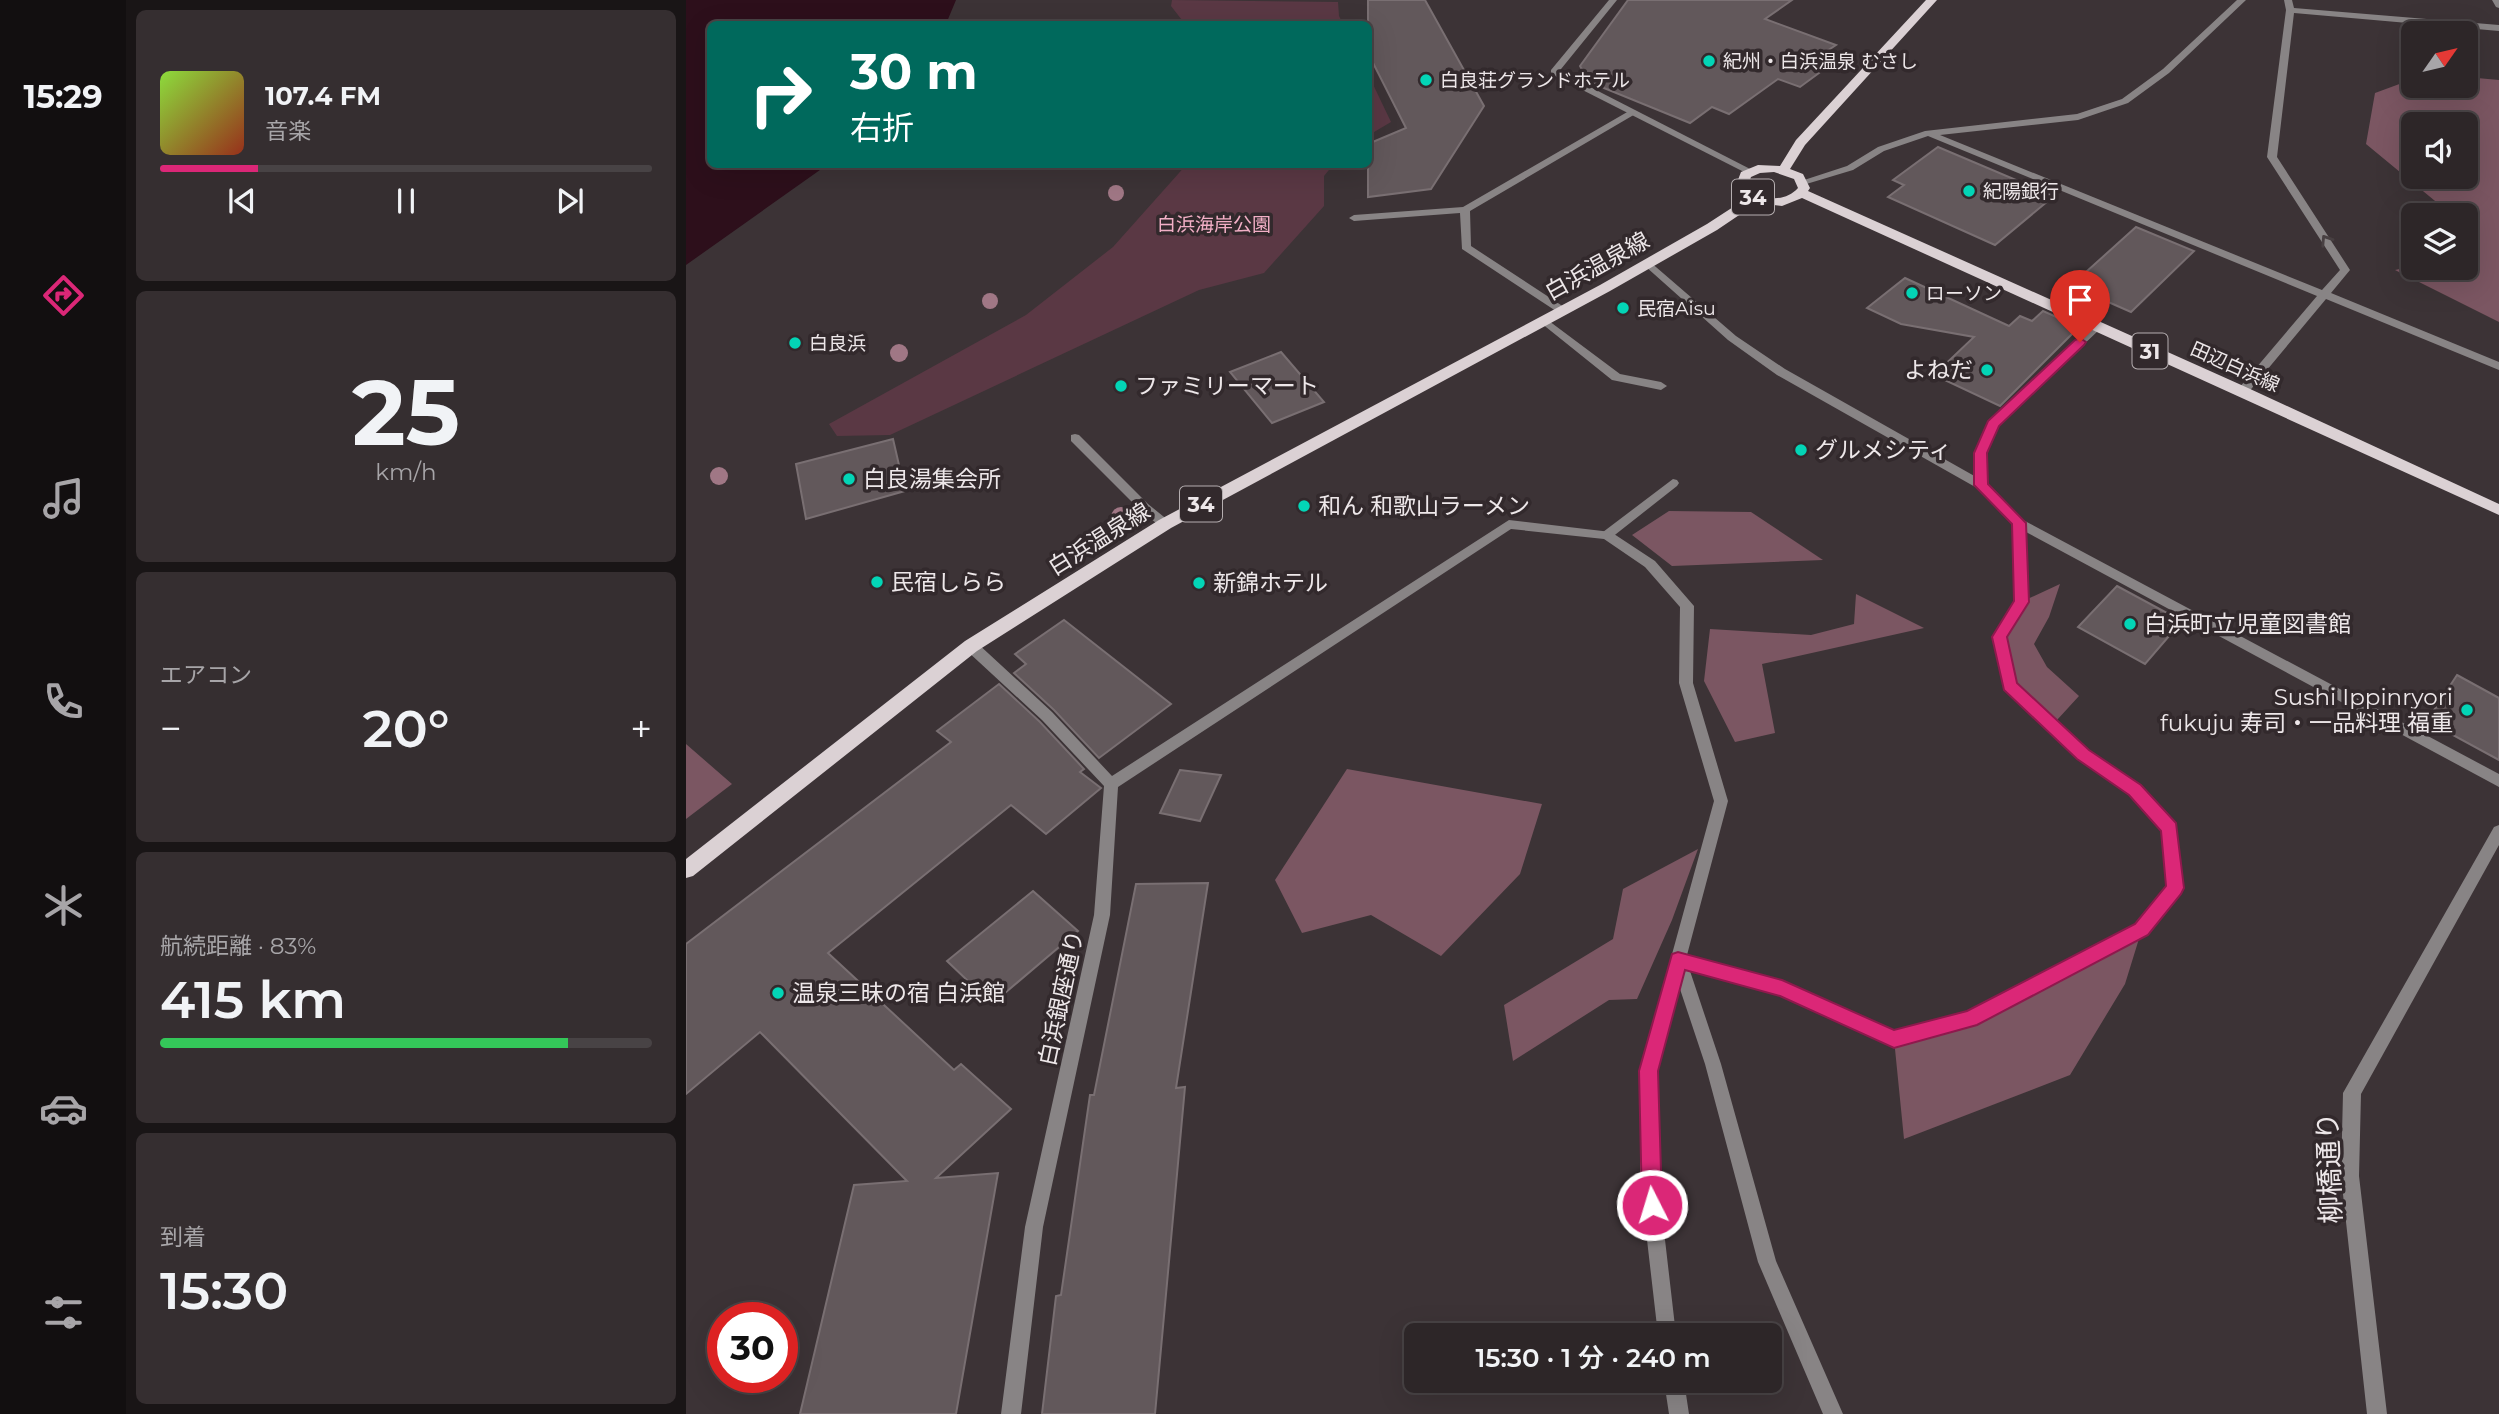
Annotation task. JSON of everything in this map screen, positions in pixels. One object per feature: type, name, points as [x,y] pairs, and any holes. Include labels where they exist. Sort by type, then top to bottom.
[{"type":"main road","name":"34","points":[[1784,169],[1800,143],[1932,0]]},
{"type":"main road","name":"34","points":[[1766,168],[1784,169],[1799,177],[1802,188],[1780,202],[1755,198],[1742,185],[1745,175],[1751,172],[1766,168]]},
{"type":"main road","name":"田辺白浜線","points":[[1802,188],[2096,327],[2243,391],[2499,510]]},
{"type":"main road","name":"白浜温泉線","points":[[686,870],[971,646],[1165,524],[1649,264],[1755,198]]},
{"type":"street","points":[[1612,0],[1554,72],[1751,172]]},
{"type":"street","points":[[1802,188],[1850,168],[1881,149],[1928,133],[2078,117],[2125,101],[2166,71],[2239,0]]},
{"type":"street","points":[[2496,0],[2499,5]]},
{"type":"street","points":[[2243,391],[2345,270],[2272,157],[2289,5],[2499,28]]},
{"type":"street","points":[[1354,218],[1465,210],[1632,113]]},
{"type":"street","points":[[1928,133],[2499,366]]},
{"type":"street","points":[[1465,210],[1466,247],[1563,311]]},
{"type":"street","points":[[1649,264],[1732,338],[1781,372],[1981,485],[2019,523],[2499,781]]},
{"type":"street","points":[[1545,321],[1616,376],[1661,386]]},
{"type":"street","points":[[1981,485],[1980,453],[1993,424],[2096,327]]},
{"type":"street","points":[[1075,438],[1144,507],[1165,524]]},
{"type":"street","points":[[1606,535],[1673,483]]},
{"type":"street","points":[[1678,960],[1782,989],[1894,1039],[1970,1019],[2141,929],[2175,888],[2170,828],[2135,790],[2083,755],[2010,686],[2000,637],[2021,602],[2019,523]]},
{"type":"street","points":[[971,646],[1047,716],[1111,784],[1509,524],[1606,535],[1650,564],[1687,606],[1686,683],[1721,802],[1648,1071],[1649,1179],[1666,1323]]},
{"type":"street","name":"白浜銀座通り","points":[[1010,1414],[1034,1227],[1102,915],[1111,784]]},
{"type":"street","name":"柳橋通り","points":[[2377,1414],[2350,1176],[2353,1093],[2499,831]]},
{"type":"street","points":[[1678,960],[1713,1064],[1767,1262],[1833,1414]]},
{"type":"street","points":[[1676,1393],[1679,1414]]},
{"type":"green space","points":[[1172,0],[1338,2],[1342,21],[1183,21],[1171,6]]},
{"type":"green space","points":[[1372,82],[1391,122],[1372,133]]},
{"type":"green space","name":"白浜海岸公園","points":[[1183,168],[1331,168],[1324,176],[1324,206],[1264,273],[1199,290],[890,435],[837,436],[829,424],[1026,315],[1113,247]]},
{"type":"shaded area","points":[[686,0],[956,0],[947,21],[707,21],[707,168],[823,168],[686,265]]},
{"type":"shaded area","points":[[2478,78],[2499,80],[2499,322],[2415,280],[2478,280],[2478,203],[2437,203],[2421,189],[2478,189],[2478,112],[2401,112],[2401,173],[2366,144],[2375,93],[2401,83],[2401,98],[2478,98]]},
{"type":"shaded area","points":[[1669,511],[1751,512],[1823,560],[1672,566],[1632,535]]},
{"type":"shaded area","points":[[2060,584],[2049,617],[2034,644],[2047,667],[2079,696],[2057,720],[2010,686],[2000,637],[2021,602]]},
{"type":"shaded area","points":[[1856,594],[1924,628],[1762,664],[1775,733],[1735,742],[1704,681],[1710,629],[1811,635],[1854,624]]},
{"type":"shaded area","points":[[686,744],[732,784],[686,819]]},
{"type":"shaded area","points":[[1347,769],[1542,804],[1520,874],[1441,956],[1371,915],[1302,933],[1275,880]]},
{"type":"shaded area","points":[[1698,849],[1672,920],[1637,999],[1609,1000],[1513,1061],[1504,1005],[1613,939],[1623,889]]},
{"type":"shaded area","points":[[2142,929],[2125,984],[2070,1075],[1904,1139],[1894,1039],[1970,1019]]},
{"type":"building","name":"白良荘グランドホテル","points":[[1368,0],[1425,0],[1484,106],[1431,189],[1368,197],[1368,168],[1372,168],[1372,142],[1406,128],[1372,61],[1372,21],[1368,21]]},
{"type":"building","name":"紀州・白浜温泉 むさし","points":[[1628,0],[1792,0],[1765,19],[1836,45],[1827,51],[1842,56],[1800,87],[1778,79],[1729,114],[1712,107],[1690,123],[1589,82],[1580,66]]},
{"type":"building","name":"紀陽銀行","points":[[1938,147],[2054,196],[1995,245],[1888,197],[1904,185],[1893,180]]},
{"type":"building","points":[[2136,227],[2194,251],[2131,312],[2106,301],[2092,315],[2056,299]]},
{"type":"building","points":[[1905,278],[2009,326],[2020,316],[2032,321],[2043,311],[2079,327],[2000,406],[1934,375],[1974,337],[1901,324],[1867,308]]},
{"type":"building","points":[[1281,352],[1324,402],[1272,423],[1230,372]]},
{"type":"building","points":[[893,439],[905,491],[806,519],[796,464]]},
{"type":"building","name":"白浜町立児童図書館","points":[[2117,586],[2182,621],[2145,664],[2078,627]]},
{"type":"building","points":[[1064,620],[1171,704],[1099,758],[1054,710],[1014,673],[1026,664],[1015,654]]},
{"type":"building","name":"Sushi Ippinryori fukuju 寿司・一品料理 福重","points":[[2457,675],[2499,698],[2499,760],[2427,721]]},
{"type":"building","points":[[999,684],[1040,722],[1084,769],[1080,772],[1101,788],[1046,834],[1011,805],[828,953],[954,1070],[961,1064],[1011,1109],[936,1178],[998,1173],[956,1414],[800,1414],[854,1185],[907,1181],[760,1032],[686,1094],[686,944],[951,742],[937,731]]},
{"type":"building","points":[[1180,770],[1221,775],[1200,821],[1160,813]]},
{"type":"building","points":[[1208,883],[1176,1088],[1185,1087],[1155,1414],[1042,1414],[1056,1296],[1061,1295],[1090,1095],[1094,1095],[1136,884]]},
{"type":"building","points":[[1033,891],[1078,931],[992,1004],[947,961]]},
{"type":"place","name":"紀州・白浜温泉 むさし","points":[[1709,61]]},
{"type":"place","name":"白良荘グランドホテル","points":[[1426,80]]},
{"type":"place","name":"紀陽銀行","points":[[1969,191]]},
{"type":"place","name":"ローソン","points":[[1912,293]]},
{"type":"place","name":"民宿Aisu","points":[[1623,308]]},
{"type":"place","name":"白良浜","points":[[795,343]]},
{"type":"place","name":"よねだ","points":[[1987,370]]},
{"type":"place","name":"ファミリーマート","points":[[1121,386]]},
{"type":"place","name":"グルメシティ","points":[[1801,450]]},
{"type":"place","name":"白良湯集会所","points":[[849,479]]},
{"type":"place","name":"和ん 和歌山ラーメン","points":[[1304,506]]},
{"type":"place","name":"民宿しらら","points":[[877,582]]},
{"type":"place","name":"新錦ホテル","points":[[1199,583]]},
{"type":"place","name":"白浜町立児童図書館","points":[[2130,624]]},
{"type":"place","name":"Sushi Ippinryori fukuju 寿司・一品料理 福重","points":[[2467,710]]},
{"type":"place","name":"温泉三昧の宿 白浜館","points":[[778,993]]},
{"type":"route","points":[[1652,1205],[1649,1179],[1648,1071],[1678,960],[1782,989],[1894,1039],[1970,1019],[2141,929],[2175,888],[2170,828],[2135,790],[2083,755],[2010,686],[2000,637],[2021,602],[2019,523],[1981,485],[1980,453],[1993,424],[2080,342]]}]
